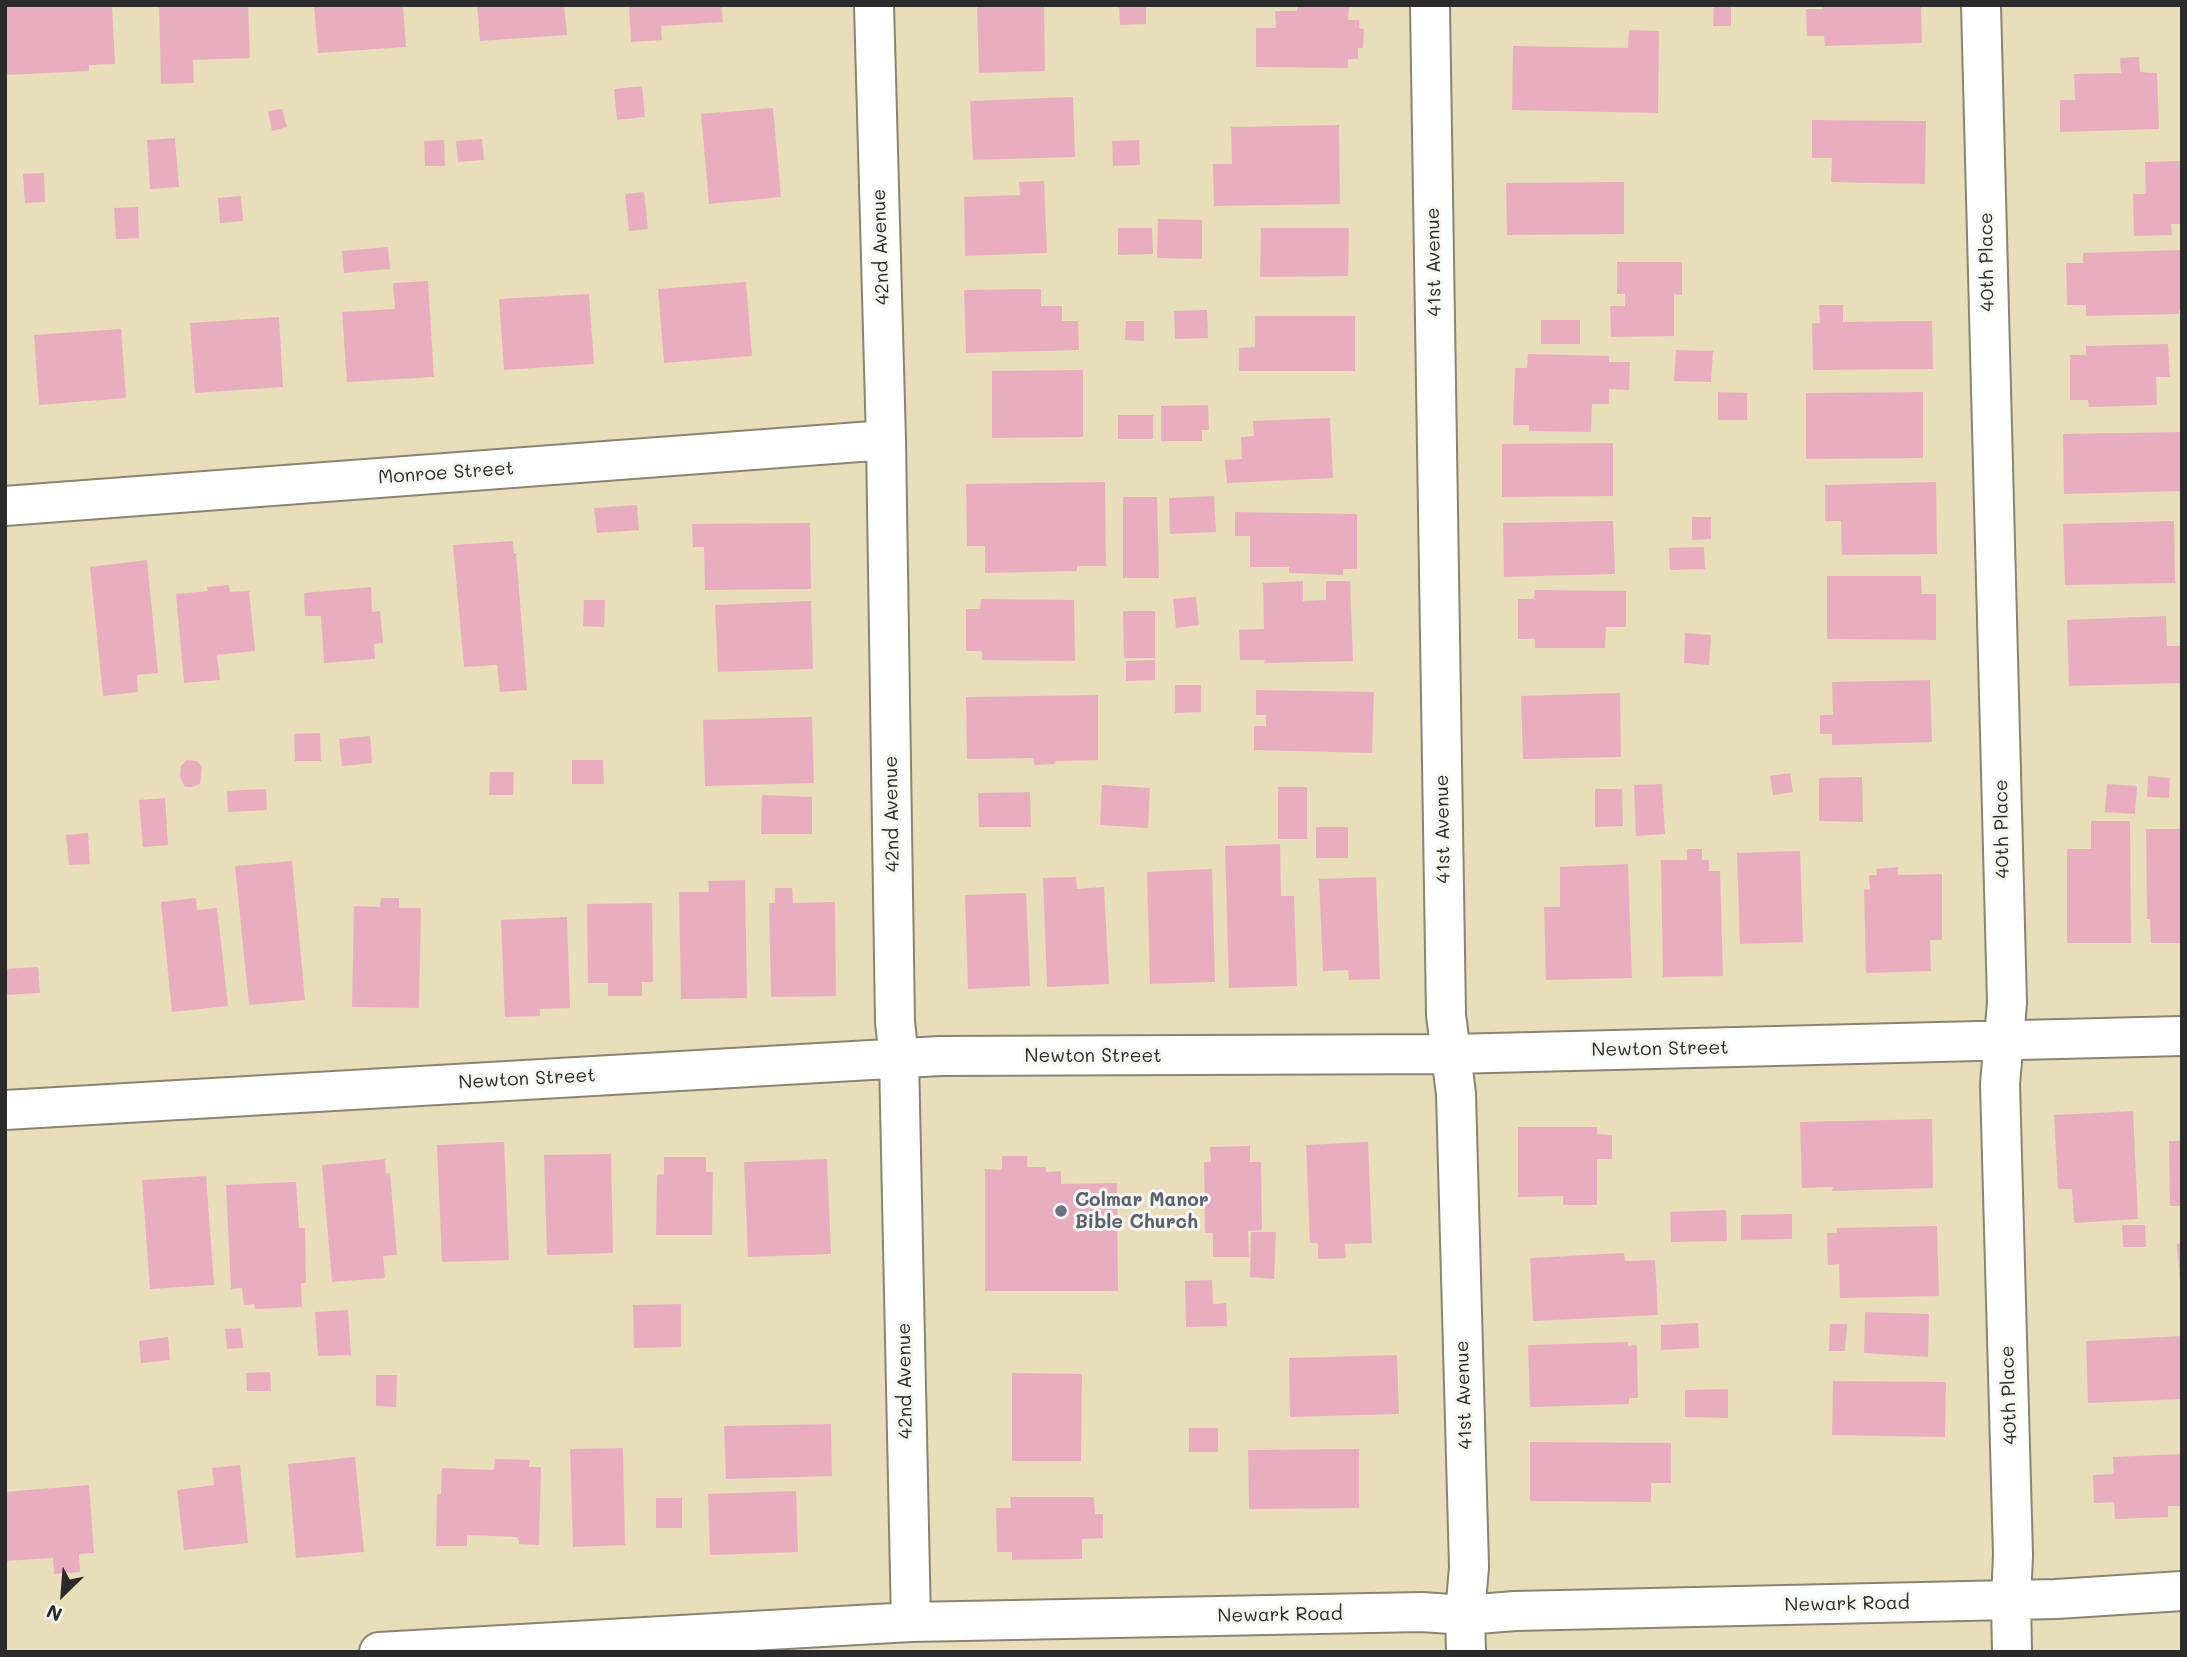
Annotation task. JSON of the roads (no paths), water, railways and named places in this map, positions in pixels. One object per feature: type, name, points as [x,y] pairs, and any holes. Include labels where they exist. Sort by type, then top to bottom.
[{"type":"street","name":"42nd Avenue","points":[[874,5],[886,440],[895,1022],[899,1058],[911,1622]]},
{"type":"street","name":"41st Avenue","points":[[1430,5],[1446,1015],[1456,1094],[1469,1567],[1465,1633]]},
{"type":"street","name":"40th Place","points":[[1981,5],[2007,1003],[2000,1084],[2013,1555],[2012,1652]]},
{"type":"street","name":"Monroe Street","points":[[5,506],[886,440]]},
{"type":"street","name":"Newton Street","points":[[5,1110],[899,1058],[1451,1054],[2182,1036]]},
{"type":"street","name":"Newark Road","points":[[379,1652],[911,1622],[1408,1612],[1465,1633],[1515,1611],[2011,1600],[2182,1591]]},
{"type":"place","name":"Colmar Manor Bible Church","points":[[1061,1211]]}]
